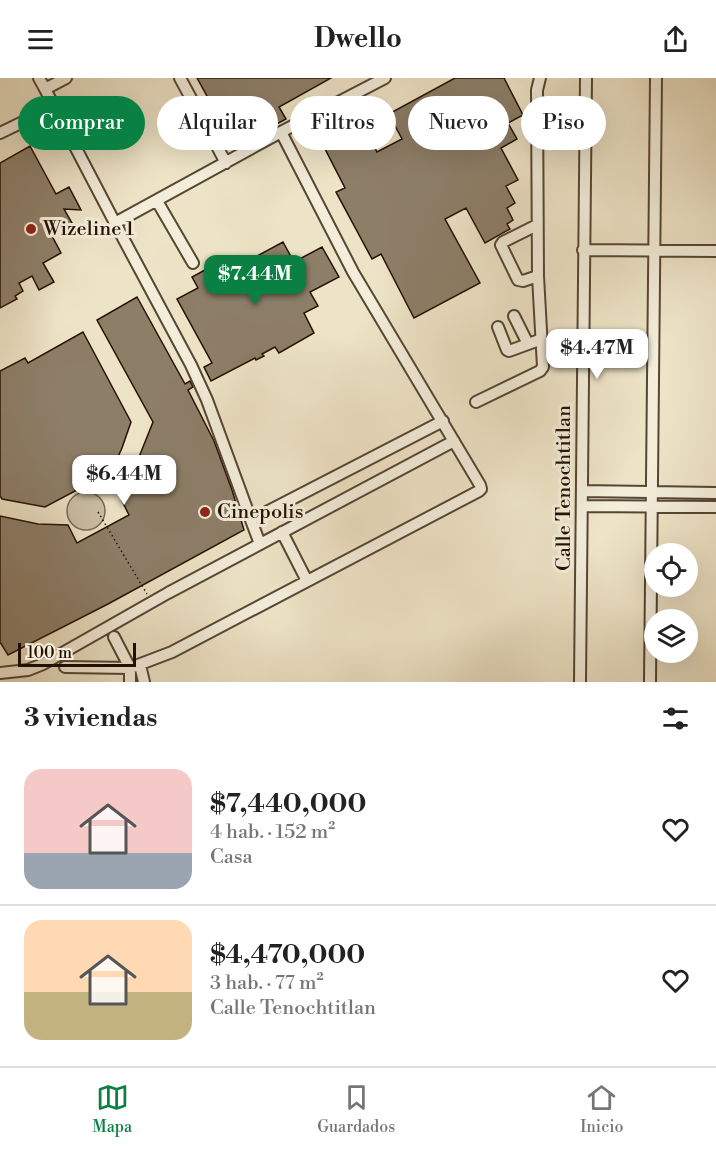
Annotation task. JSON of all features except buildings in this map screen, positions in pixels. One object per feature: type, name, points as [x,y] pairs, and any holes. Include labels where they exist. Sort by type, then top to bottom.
[{"type":"street","points":[[39,78],[191,365],[207,400],[251,520],[262,543]]},
{"type":"street","points":[[45,89],[66,78]]},
{"type":"street","points":[[180,78],[226,163]]},
{"type":"street","points":[[115,223],[385,78]]},
{"type":"street","points":[[476,402],[543,368],[537,276],[537,90],[540,78]]},
{"type":"street","name":"Calle Tenochtitlan","points":[[580,682],[586,78]]},
{"type":"street","points":[[650,682],[656,78]]},
{"type":"street","points":[[0,133],[18,125]]},
{"type":"street","points":[[65,667],[135,667],[172,652],[480,490],[480,485],[353,272],[281,132]]},
{"type":"street","points":[[157,201],[193,263]]},
{"type":"street","points":[[537,225],[501,245],[518,280],[523,281],[537,276]]},
{"type":"street","points":[[583,250],[716,252]]},
{"type":"street","points":[[514,316],[528,344]]},
{"type":"street","points":[[498,327],[508,351],[542,339]]},
{"type":"street","points":[[251,520],[442,421]]},
{"type":"street","points":[[0,673],[28,670],[43,664],[152,602],[454,441]]},
{"type":"street","points":[[582,491],[716,493]]},
{"type":"street","points":[[582,506],[716,507]]},
{"type":"street","points":[[282,532],[307,581]]},
{"type":"street","points":[[114,637],[144,682]]},
{"type":"street","points":[[130,682],[135,667]]},
{"type":"path","points":[[98,512],[152,602]]},
{"type":"shaded area","points":[[86,492],[99,498],[105,511],[99,524],[86,530],[73,524],[67,511],[73,498]]},
{"type":"place","name":"Wizeline 1","points":[[31,229]]},
{"type":"place","name":"Cinepolis","points":[[205,512]]}]
